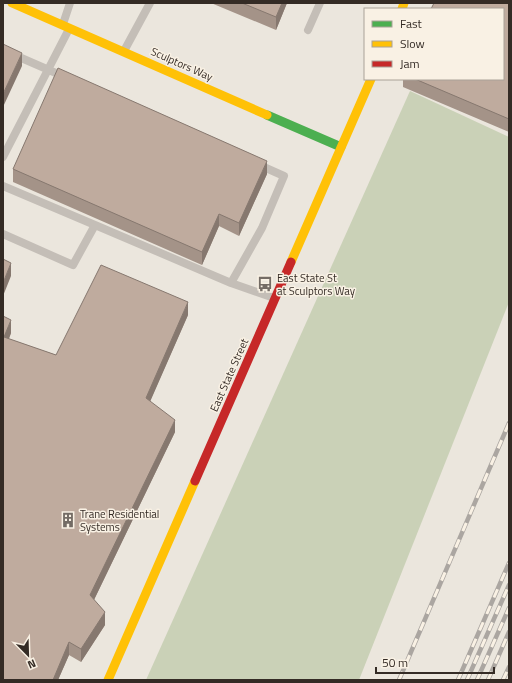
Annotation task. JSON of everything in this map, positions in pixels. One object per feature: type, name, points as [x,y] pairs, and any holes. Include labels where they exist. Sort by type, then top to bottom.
[{"type":"street","name":"Sculptors Way","points":[[12,3],[341,147]]},
{"type":"street","name":"East State Street","points":[[108,680],[371,80]]},
{"type":"lane","points":[[3,157],[48,69],[66,26],[70,3]]},
{"type":"lane","points":[[124,52],[150,3]]},
{"type":"lane","points":[[308,30],[320,3]]},
{"type":"lane","points":[[3,50],[69,79]]},
{"type":"lane","points":[[231,283],[262,228],[284,176],[248,160]]},
{"type":"lane","points":[[3,186],[231,283],[275,299]]},
{"type":"lane","points":[[3,234],[73,265],[95,225]]},
{"type":"green space","points":[[410,91],[509,137],[509,302],[359,680],[146,680]]},
{"type":"building","points":[[242,3],[282,3],[276,17]]},
{"type":"building","points":[[434,3],[509,3],[509,119],[417,80],[504,80],[504,8],[432,8]]},
{"type":"building","points":[[3,44],[22,53],[3,94]]},
{"type":"building","points":[[58,68],[267,161],[239,223],[219,214],[202,252],[13,169]]},
{"type":"building","points":[[3,259],[11,263],[3,283]]},
{"type":"building","name":"Trane Residential Systems","points":[[101,265],[188,302],[146,398],[175,420],[90,595],[105,612],[81,649],[69,642],[53,680],[3,680],[3,316],[11,320],[4,337],[56,355]]},
{"type":"railway","points":[[399,680],[509,423]]},
{"type":"railway","points":[[458,680],[509,563]]},
{"type":"railway","points":[[467,680],[509,585]]},
{"type":"railway","points":[[477,680],[509,608]]},
{"type":"railway","points":[[488,680],[509,632]]},
{"type":"railway","points":[[503,680],[509,667]]},
{"type":"traffic: fast","points":[[267,115],[341,147]]},
{"type":"traffic: slow","points":[[12,3],[267,115]]},
{"type":"traffic: slow","points":[[402,8],[404,3]]},
{"type":"traffic: slow","points":[[291,262],[371,80]]},
{"type":"traffic: slow","points":[[108,680],[195,481]]},
{"type":"traffic: jam","points":[[195,481],[291,262]]},
{"type":"place","name":"East State St at Sculptors Way","points":[[265,284]]},
{"type":"place","name":"Trane Residential Systems","points":[[68,520]]}]
